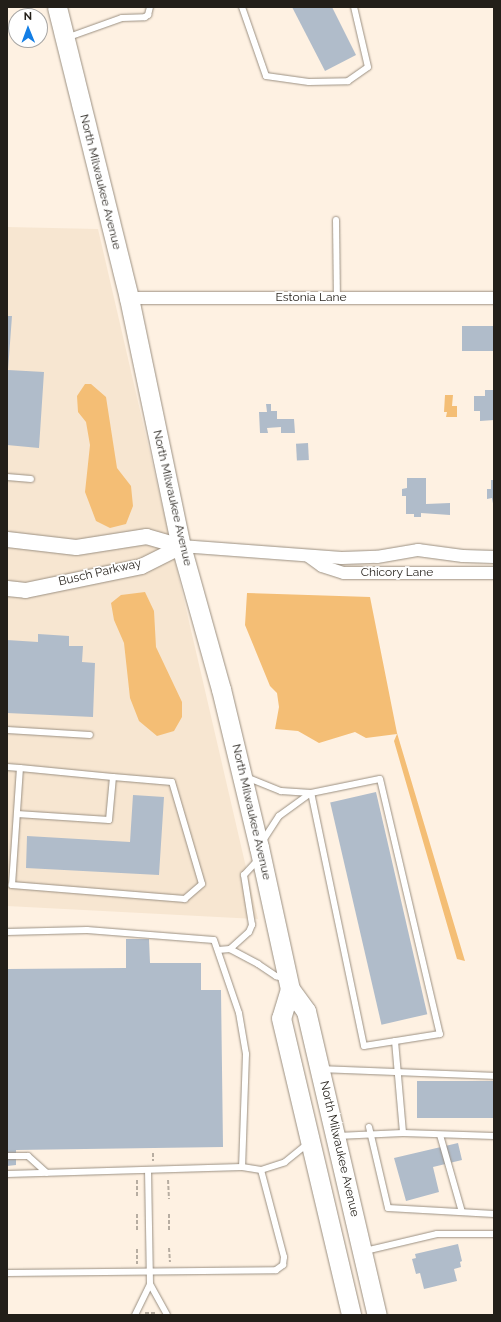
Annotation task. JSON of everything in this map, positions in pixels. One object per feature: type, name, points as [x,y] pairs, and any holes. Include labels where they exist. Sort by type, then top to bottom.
[{"type":"main road","name":"North Milwaukee Avenue","points":[[57,7],[129,298],[181,546],[220,683],[260,852],[289,984],[306,1011],[364,1252],[377,1315]]},
{"type":"main road","name":"North Milwaukee Avenue","points":[[289,984],[281,1018],[351,1315]]},
{"type":"street","name":"Estonia Lane","points":[[129,298],[494,298]]},
{"type":"street","points":[[7,539],[76,547],[146,536],[181,546]]},
{"type":"street","name":"Chicory Lane","points":[[181,546],[305,554],[342,558],[377,556],[418,550],[463,556],[494,557]]},
{"type":"street","name":"Busch Parkway","points":[[7,588],[25,590],[141,566],[181,546]]},
{"type":"street","points":[[398,553],[398,573]]},
{"type":"street","name":"Chicory Lane","points":[[305,554],[322,566],[344,573],[494,573]]},
{"type":"lane","points":[[64,38],[122,18],[144,17],[148,15],[150,7]]},
{"type":"lane","points":[[242,7],[266,76],[309,82],[348,80],[368,67],[354,7]]},
{"type":"lane","points":[[336,220],[337,298]]},
{"type":"lane","points":[[7,477],[31,479]]},
{"type":"lane","points":[[7,730],[90,735]]},
{"type":"lane","points":[[7,767],[20,768],[113,777],[172,782],[202,884],[185,899],[12,885],[20,768]]},
{"type":"lane","points":[[242,775],[281,791],[311,793],[380,778],[440,1034],[364,1046],[311,793]]},
{"type":"lane","points":[[17,814],[109,820],[113,777]]},
{"type":"lane","points":[[230,949],[249,932],[252,925],[244,875],[260,852],[279,816],[311,793]]},
{"type":"lane","points":[[7,932],[87,930],[214,940],[239,1013],[246,1054],[242,1167]]},
{"type":"lane","points":[[218,950],[230,949],[258,964],[289,984]]},
{"type":"lane","points":[[395,1041],[403,1133]]},
{"type":"lane","points":[[320,1069],[494,1076]]},
{"type":"lane","points":[[369,1126],[388,1208],[494,1214]]},
{"type":"lane","points":[[336,1136],[403,1133],[494,1136]]},
{"type":"lane","points":[[440,1135],[462,1212]]},
{"type":"lane","points":[[7,1174],[242,1167],[261,1170],[285,1162],[310,1141]]},
{"type":"lane","points":[[7,1156],[28,1156],[47,1173]]},
{"type":"lane","points":[[7,1273],[137,1270],[276,1270],[283,1265],[284,1257],[261,1170]]},
{"type":"lane","points":[[148,1171],[150,1284],[164,1314]]},
{"type":"lane","points":[[364,1252],[437,1234],[494,1234]]},
{"type":"lane","points":[[135,1315],[150,1284]]},
{"type":"path","points":[[153,1153],[153,1165]]},
{"type":"path","points":[[137,1180],[137,1198]]},
{"type":"path","points":[[168,1180],[169,1198]]},
{"type":"path","points":[[137,1214],[137,1232]]},
{"type":"path","points":[[169,1214],[169,1232]]},
{"type":"path","points":[[169,1248],[170,1270]]},
{"type":"path","points":[[137,1249],[137,1270]]},
{"type":"path","points":[[145,1313],[164,1314]]},
{"type":"shaded area","points":[[7,227],[98,229],[258,919],[7,906]]},
{"type":"shaded area","points":[[85,384],[91,384],[106,397],[117,468],[131,486],[133,506],[126,524],[110,528],[96,521],[85,492],[90,445],[86,422],[78,412],[77,396]]},
{"type":"shaded area","points":[[445,395],[453,395],[452,406],[457,406],[457,417],[446,417],[447,412],[444,412]]},
{"type":"shaded area","points":[[145,592],[154,611],[156,647],[182,702],[182,717],[174,731],[157,736],[139,721],[130,698],[124,643],[114,620],[111,603],[121,595]]},
{"type":"shaded area","points":[[247,593],[370,597],[397,733],[465,961],[457,959],[394,741],[397,734],[366,738],[355,732],[319,743],[298,731],[275,729],[279,707],[277,693],[270,686],[245,625]]},
{"type":"building","points":[[292,7],[332,7],[356,55],[325,71]]},
{"type":"building","points":[[7,316],[12,316],[8,370],[44,372],[39,448],[7,445]]},
{"type":"building","points":[[462,326],[494,326],[494,351],[462,351]]},
{"type":"building","points":[[485,390],[494,390],[494,420],[480,421],[480,411],[474,411],[474,396],[485,396]]},
{"type":"building","points":[[266,404],[271,404],[271,411],[277,411],[277,419],[294,419],[295,433],[281,433],[281,427],[267,428],[268,433],[260,433],[259,412],[267,412]]},
{"type":"building","points":[[308,443],[309,460],[297,461],[296,444]]},
{"type":"building","points":[[407,478],[426,478],[426,504],[450,503],[450,515],[421,513],[421,517],[414,517],[414,514],[406,514],[406,496],[402,496],[402,489],[407,488]]},
{"type":"building","points":[[491,480],[494,480],[494,509],[492,498],[487,499],[487,489],[491,489]]},
{"type":"building","points":[[38,634],[69,636],[69,646],[83,646],[82,662],[95,663],[93,717],[7,713],[7,640],[38,642]]},
{"type":"building","points":[[376,792],[427,1014],[381,1025],[330,803]]},
{"type":"building","points":[[133,795],[164,797],[159,875],[26,868],[27,836],[130,842]]},
{"type":"building","points":[[126,939],[149,939],[150,963],[201,963],[201,990],[221,990],[223,1147],[16,1150],[16,1165],[7,1166],[7,969],[126,968]]},
{"type":"building","points":[[417,1081],[494,1081],[494,1118],[417,1118]]},
{"type":"building","points":[[458,1143],[462,1160],[433,1167],[439,1192],[406,1201],[394,1158]]},
{"type":"building","points":[[458,1244],[462,1261],[460,1262],[461,1267],[454,1269],[457,1281],[424,1289],[420,1273],[416,1274],[412,1259],[416,1258],[415,1254]]}]
